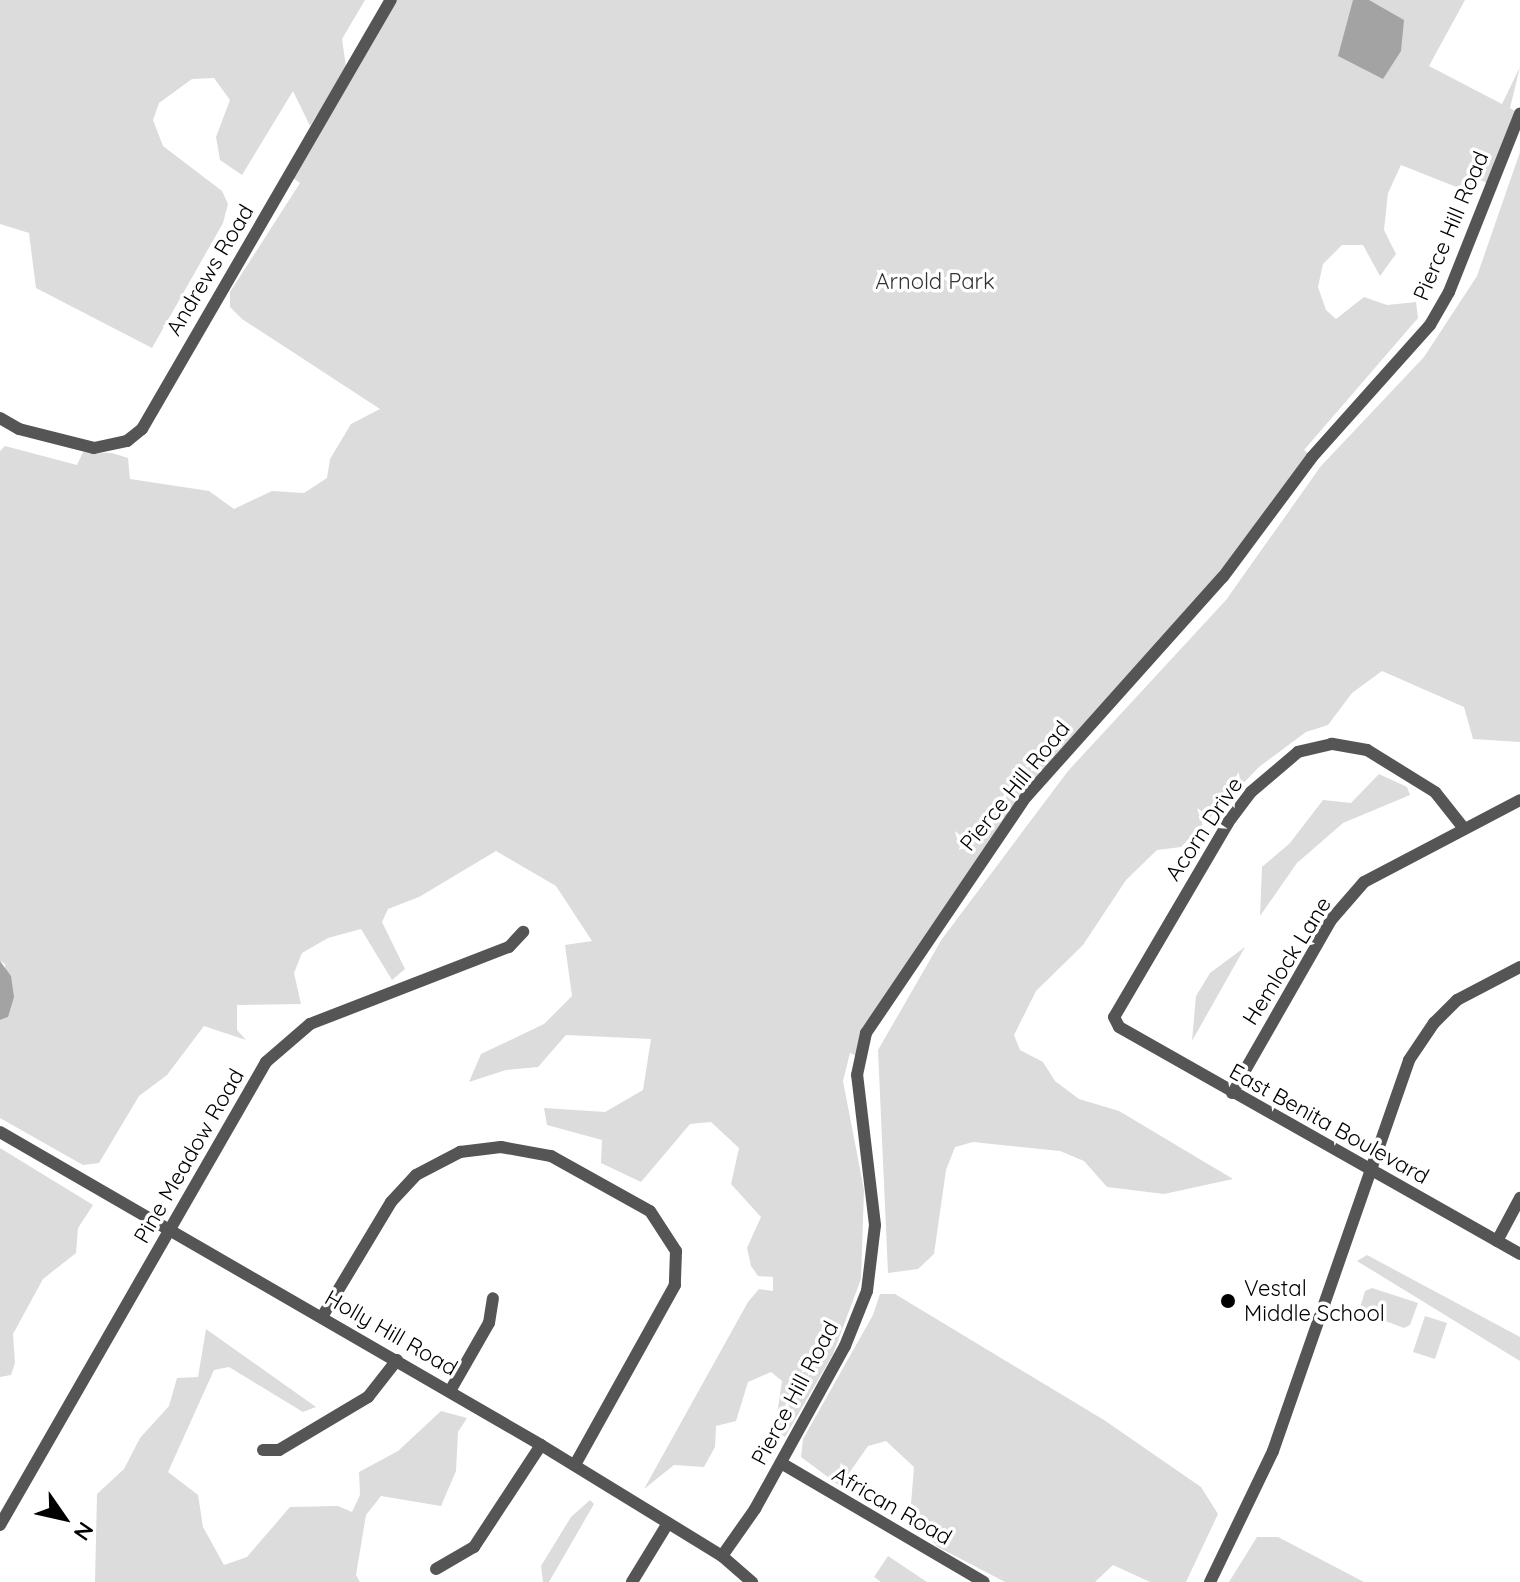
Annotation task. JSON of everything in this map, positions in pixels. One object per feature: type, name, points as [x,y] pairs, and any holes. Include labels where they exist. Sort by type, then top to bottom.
[{"type":"street","name":"Andrews Road","points":[[0,418],[19,429],[94,448],[127,441],[142,429],[391,0]]},
{"type":"street","name":"Pierce Hill Road","points":[[722,1556],[781,1463],[845,1346],[870,1278],[875,1225],[857,1075],[866,1033],[1026,797],[1223,577],[1312,457],[1430,325],[1449,292],[1520,114]]},
{"type":"street","name":"Acorn Drive","points":[[1119,1027],[1114,1017],[1127,991],[1213,845],[1251,792],[1298,752],[1332,744],[1367,750],[1435,792],[1462,826]]},
{"type":"street","name":"Hemlock Lane","points":[[1232,1093],[1331,920],[1364,882],[1462,826],[1520,800]]},
{"type":"street","name":"Pine Meadow Road","points":[[0,1525],[266,1062],[287,1039],[310,1024],[509,947],[523,932]]},
{"type":"street","points":[[1210,1582],[1273,1451],[1405,1071],[1422,1037],[1457,1000],[1520,967]]},
{"type":"street","name":"East Benita Boulevard","points":[[1119,1027],[1520,1254]]},
{"type":"street","name":"Holly Hill Road","points":[[0,1132],[575,1465],[722,1556],[752,1582]]},
{"type":"street","points":[[322,1317],[391,1202],[416,1175],[460,1152],[501,1147],[551,1156],[650,1211],[676,1251],[675,1285],[575,1465]]},
{"type":"street","points":[[1497,1241],[1520,1198]]},
{"type":"street","points":[[450,1391],[489,1323],[493,1298]]},
{"type":"street","points":[[263,1450],[279,1450],[368,1397],[397,1360]]},
{"type":"street","points":[[436,1569],[474,1547],[541,1445]]},
{"type":"street","name":"African Road","points":[[781,1463],[984,1582]]},
{"type":"street","points":[[632,1582],[668,1523]]},
{"type":"green space","points":[[0,0],[365,0],[342,39],[346,67],[310,126],[293,91],[242,175],[220,160],[216,137],[230,100],[214,78],[192,79],[159,103],[153,120],[163,146],[222,191],[228,204],[223,223],[152,348],[36,288],[29,233],[0,224]]},
{"type":"green space","name":"Arnold Park","points":[[391,0],[1465,0],[1429,66],[1502,104],[1520,67],[1510,108],[1520,114],[1491,185],[1481,180],[1464,190],[1401,165],[1388,193],[1384,230],[1396,254],[1380,276],[1363,245],[1342,245],[1323,264],[1318,287],[1326,310],[1336,319],[1364,297],[1387,305],[1416,302],[1418,318],[1304,450],[1312,457],[1223,577],[1049,769],[885,999],[859,1057],[850,1053],[843,1081],[864,1190],[861,1279],[833,1354],[785,1437],[775,1428],[782,1381],[771,1372],[748,1382],[736,1421],[716,1426],[715,1447],[704,1467],[674,1465],[644,1489],[748,1302],[759,1289],[773,1291],[773,1277],[758,1276],[751,1266],[747,1248],[761,1217],[731,1184],[739,1148],[711,1122],[690,1124],[641,1182],[601,1163],[602,1140],[547,1125],[544,1108],[605,1112],[643,1090],[651,1039],[566,1035],[538,1067],[506,1070],[469,1082],[481,1054],[544,1024],[572,996],[565,945],[592,941],[556,886],[496,851],[419,897],[388,909],[382,922],[405,969],[392,980],[361,929],[328,938],[302,953],[294,973],[301,1004],[237,1005],[237,1030],[246,1040],[204,1026],[167,1075],[139,1096],[99,1163],[83,1165],[0,1118],[0,1020],[8,1017],[5,964],[0,961],[0,451],[5,446],[77,465],[83,452],[112,453],[128,458],[130,479],[209,491],[234,509],[272,491],[304,493],[327,478],[330,459],[351,424],[380,409],[242,319],[230,307],[230,292],[300,183],[290,176]]},
{"type":"green space","points":[[1520,152],[1520,742],[1473,739],[1464,707],[1382,671],[1352,693],[1328,725],[1306,732],[1259,767],[1181,847],[1157,850],[1126,880],[1083,945],[1036,991],[1014,1035],[1020,1050],[1043,1062],[1055,1081],[1079,1099],[1119,1111],[1233,1179],[1164,1194],[1107,1187],[1084,1161],[1060,1151],[973,1142],[955,1147],[946,1170],[934,1254],[918,1269],[888,1273],[878,1050],[942,939],[1068,771],[1226,600],[1321,466],[1424,357],[1477,276]]},
{"type":"green space","points":[[1379,774],[1407,787],[1410,795],[1343,823],[1297,863],[1260,916],[1262,867],[1290,843],[1323,800],[1351,803]]},
{"type":"green space","points":[[1245,947],[1192,1041],[1196,996],[1210,973]]},
{"type":"green space","points":[[0,1148],[93,1205],[78,1228],[76,1253],[43,1279],[13,1334],[15,1363],[11,1375],[0,1377]]},
{"type":"green space","points":[[1367,1255],[1520,1337],[1520,1361],[1357,1261]]},
{"type":"green space","points":[[1372,1288],[1418,1303],[1410,1325],[1404,1328],[1359,1311],[1365,1291]]},
{"type":"green space","points":[[880,1294],[895,1294],[1104,1420],[1201,1487],[1218,1514],[1186,1582],[1150,1582],[1113,1565],[1095,1582],[1005,1582],[938,1547],[910,1516],[914,1467],[886,1441],[868,1446],[840,1486],[801,1457],[803,1439],[873,1315]]},
{"type":"green space","points":[[1425,1316],[1447,1323],[1435,1359],[1413,1352]]},
{"type":"green space","points":[[206,1329],[316,1407],[303,1412],[229,1367],[214,1370],[168,1472],[198,1495],[203,1527],[224,1565],[247,1557],[290,1507],[338,1506],[352,1512],[360,1495],[359,1472],[398,1451],[441,1411],[467,1418],[458,1432],[456,1471],[441,1506],[381,1496],[366,1515],[356,1575],[360,1582],[95,1582],[97,1494],[124,1469],[140,1438],[169,1406],[177,1378],[198,1377]]},
{"type":"green space","points":[[590,1500],[594,1504],[549,1582],[543,1582],[541,1566],[571,1517]]},
{"type":"green space","points":[[1257,1537],[1278,1537],[1364,1582],[1229,1582]]},
{"type":"green space","points":[[888,1556],[927,1582],[881,1582],[874,1577]]},
{"type":"shaded area","points":[[1353,0],[1369,0],[1404,20],[1401,51],[1383,79],[1338,56]]},
{"type":"shaded area","points":[[0,961],[11,976],[14,997],[8,1017],[0,1020]]},
{"type":"place","name":"Vestal Middle School","points":[[1228,1301]]}]
